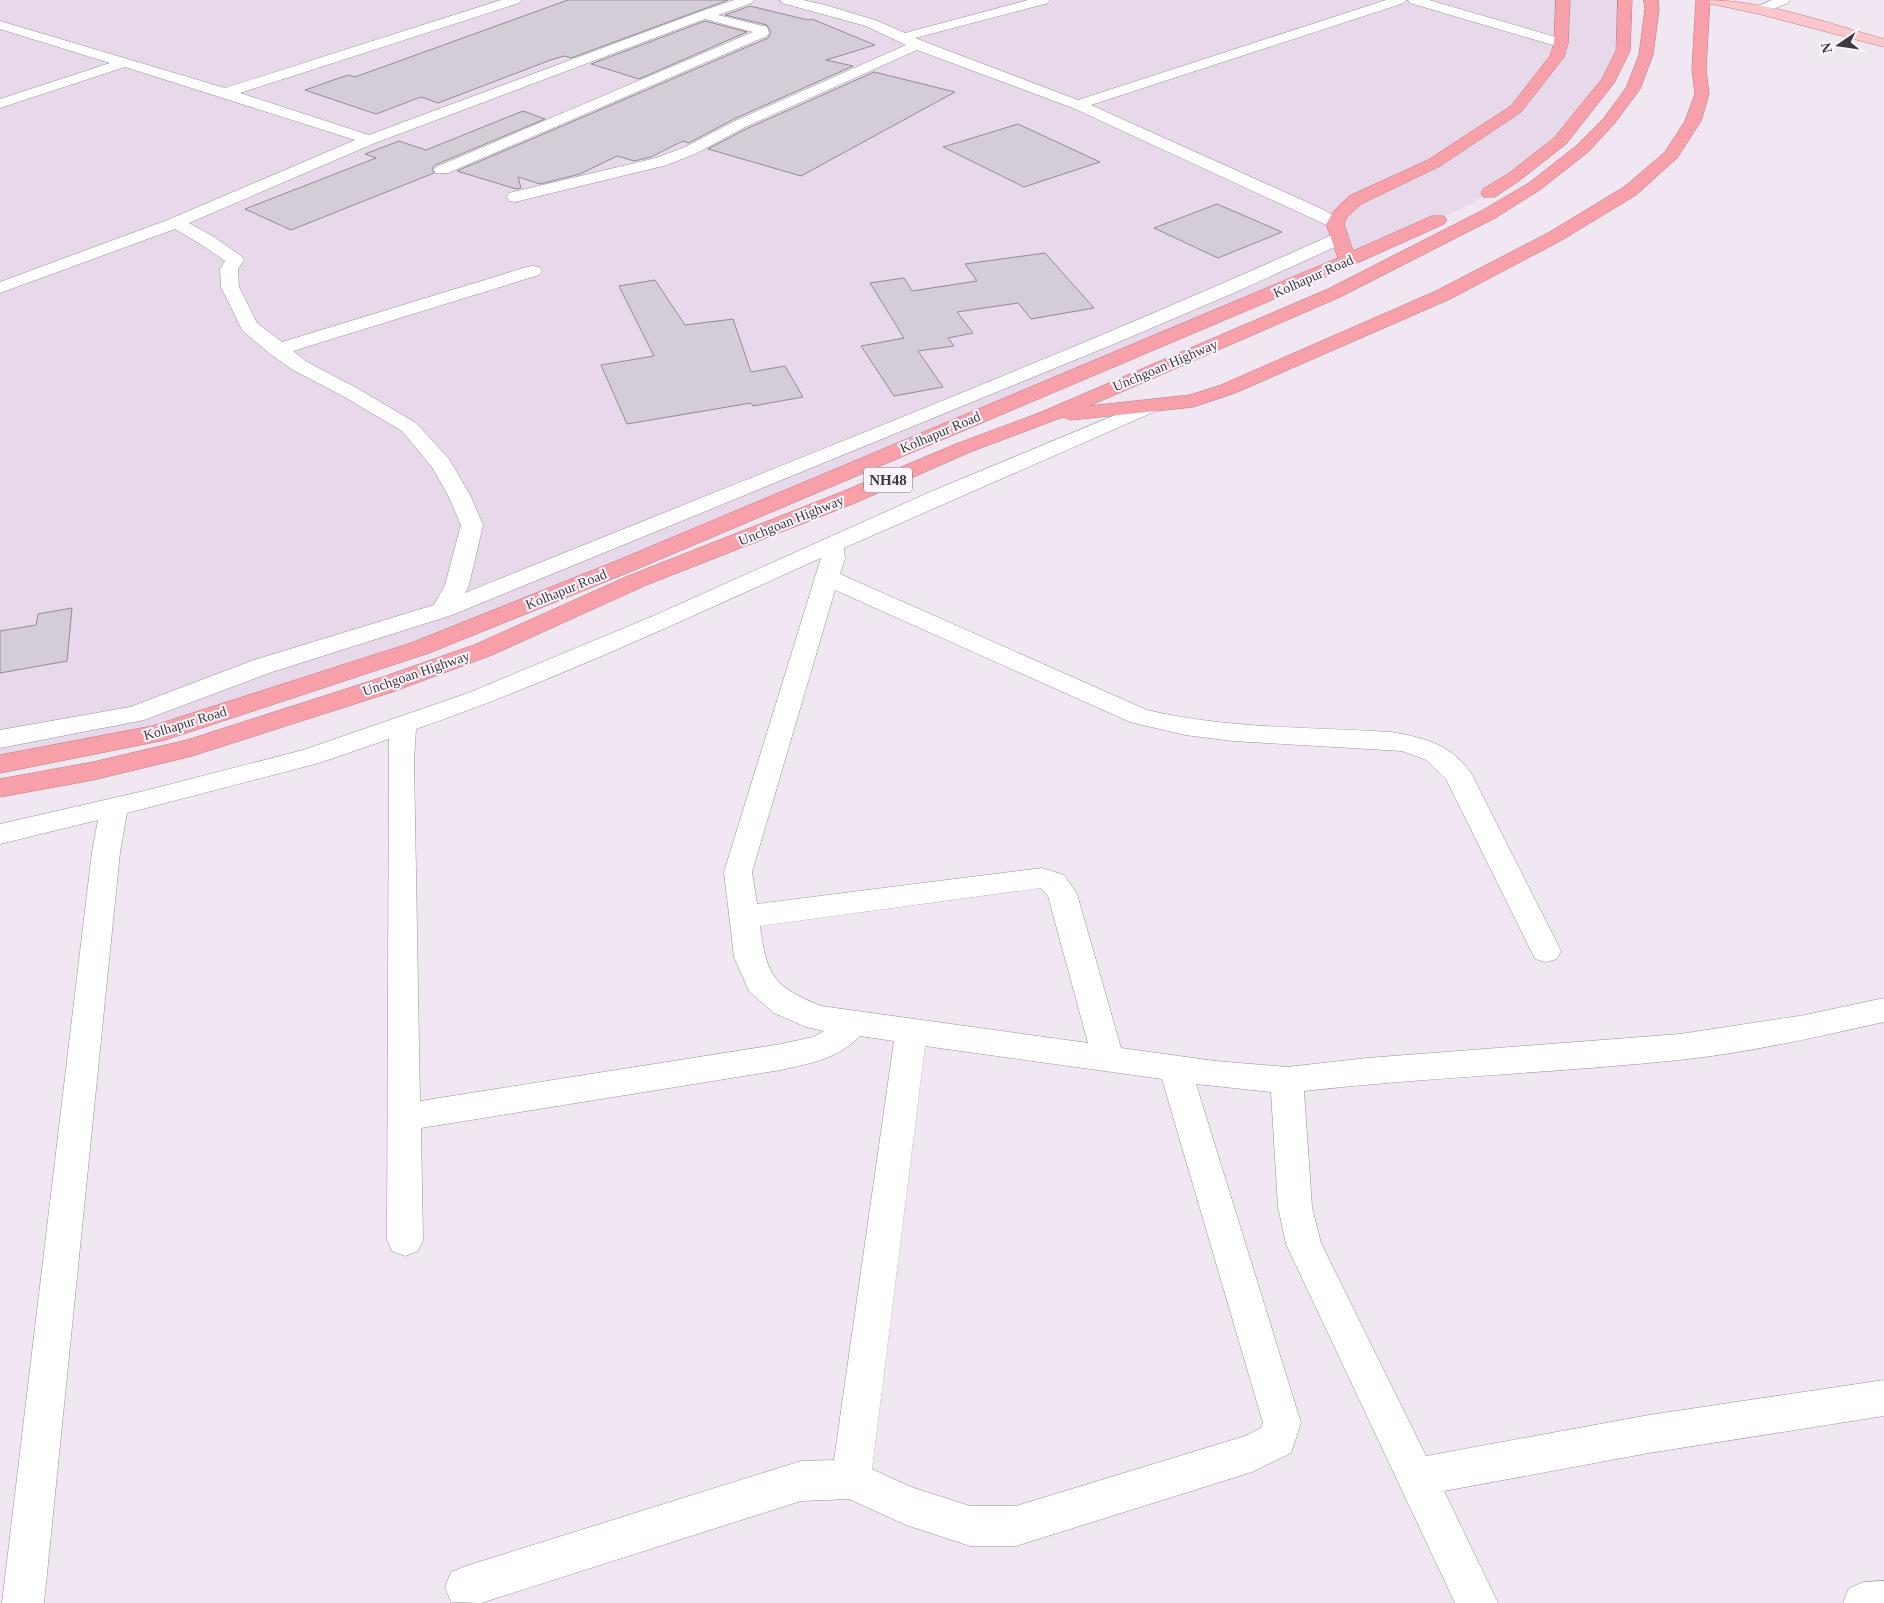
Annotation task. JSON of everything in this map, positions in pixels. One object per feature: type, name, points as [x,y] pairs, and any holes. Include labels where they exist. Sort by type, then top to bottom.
[{"type":"highway","points":[[1348,260],[1338,231],[1340,215],[1355,200],[1434,163],[1516,109],[1557,57],[1561,43],[1563,0]]},
{"type":"highway","name":"Kolhapur Road","points":[[0,764],[156,734],[420,648],[628,564],[1348,260],[1461,210],[1514,177],[1560,141],[1609,80],[1623,51],[1625,0]]},
{"type":"highway","name":"Unchgoan Highway","points":[[0,788],[93,771],[192,747],[386,685],[482,650],[636,581],[847,498],[963,448],[1046,417],[1334,293],[1489,214],[1535,186],[1582,149],[1609,121],[1633,89],[1646,55],[1652,9],[1650,0]]},
{"type":"highway","points":[[1046,417],[1149,407],[1193,400],[1228,389],[1442,295],[1546,241],[1630,191],[1671,155],[1693,121],[1702,94],[1699,68],[1703,0]]},
{"type":"main road","points":[[1712,0],[1761,10],[1884,43]]},
{"type":"street","points":[[225,93],[514,0]]},
{"type":"street","points":[[0,288],[176,223],[369,140],[747,0]]},
{"type":"street","points":[[0,739],[135,714],[263,666],[443,610],[1230,288],[1338,231],[1314,212],[1078,105],[845,14],[788,0]]},
{"type":"street","points":[[515,197],[661,162],[691,150],[740,124],[911,41],[1043,0]]},
{"type":"street","points":[[1078,105],[1399,0]]},
{"type":"street","points":[[1415,0],[1561,43]]},
{"type":"street","points":[[1761,10],[1782,0]]},
{"type":"street","points":[[442,170],[762,34],[762,30],[704,15]]},
{"type":"street","points":[[0,25],[225,93],[369,140]]},
{"type":"street","points":[[0,104],[124,63]]},
{"type":"street","points":[[176,223],[208,241],[235,260],[229,269],[230,287],[249,326],[277,350],[300,366],[348,390],[409,427],[441,464],[460,497],[472,525],[457,585],[443,610]]},
{"type":"street","points":[[277,350],[533,271]]},
{"type":"street","points":[[0,834],[310,758],[477,699],[662,621],[938,497],[1149,407]]},
{"type":"street","points":[[833,544],[833,559],[826,576],[738,872],[749,956],[760,983],[785,1004],[817,1018],[1175,1069],[1287,1080],[1367,1071],[1680,1047],[1805,1027],[1884,1010]]},
{"type":"street","points":[[826,576],[1139,716],[1170,725],[1271,737],[1400,743],[1426,749],[1446,761],[1458,775],[1546,951]]},
{"type":"street","points":[[403,725],[401,760],[405,1240]]},
{"type":"street","points":[[23,1603],[106,852],[114,807]]},
{"type":"street","points":[[744,917],[1042,878],[1054,882],[1062,894],[1108,1059]]},
{"type":"street","points":[[404,1117],[781,1057],[820,1048],[838,1039],[854,1023]]},
{"type":"street","points":[[851,1479],[911,1031]]},
{"type":"street","points":[[466,1587],[801,1481],[851,1479],[906,1505],[970,1526],[1016,1526],[1252,1453],[1277,1440],[1282,1423],[1175,1069]]},
{"type":"street","points":[[1287,1080],[1295,1207],[1304,1244],[1477,1603]]},
{"type":"street","points":[[1417,1477],[1649,1434],[1884,1398]]},
{"type":"street","points":[[1864,1603],[1884,1602]]},
{"type":"shaded area","points":[[0,0],[1624,0],[1620,58],[1536,159],[1473,203],[1384,244],[479,624],[156,734],[0,764]]},
{"type":"building","points":[[568,0],[728,0],[571,58],[564,56],[548,61],[438,103],[421,97],[376,114],[305,90],[348,75],[355,77]]},
{"type":"building","points":[[750,6],[808,20],[812,19],[875,45],[826,60],[853,66],[734,119],[689,143],[683,141],[651,157],[634,161],[617,156],[580,174],[540,184],[518,177],[521,188],[516,189],[457,171],[768,38],[771,32],[767,25],[725,15]]},
{"type":"building","points":[[705,21],[747,32],[639,79],[591,64]]},
{"type":"building","points":[[874,72],[955,92],[801,176],[708,149],[746,129]]},
{"type":"building","points":[[523,111],[545,119],[435,165],[432,169],[434,173],[291,230],[245,209],[376,158],[365,154],[399,141],[426,150]]},
{"type":"building","points":[[1018,124],[1100,162],[1024,187],[943,147]]},
{"type":"building","points":[[1217,204],[1282,232],[1218,258],[1154,228]]},
{"type":"building","points":[[1045,253],[1094,308],[1031,319],[1018,303],[957,312],[973,333],[948,338],[954,346],[918,351],[943,387],[894,396],[861,346],[904,338],[870,283],[904,278],[912,291],[977,281],[965,264]]},
{"type":"building","points":[[655,280],[685,325],[733,319],[751,372],[785,366],[803,397],[753,406],[751,403],[627,424],[601,365],[654,356],[619,286]]},
{"type":"building","points":[[72,608],[67,661],[0,673],[0,631],[36,625],[38,614]]}]
